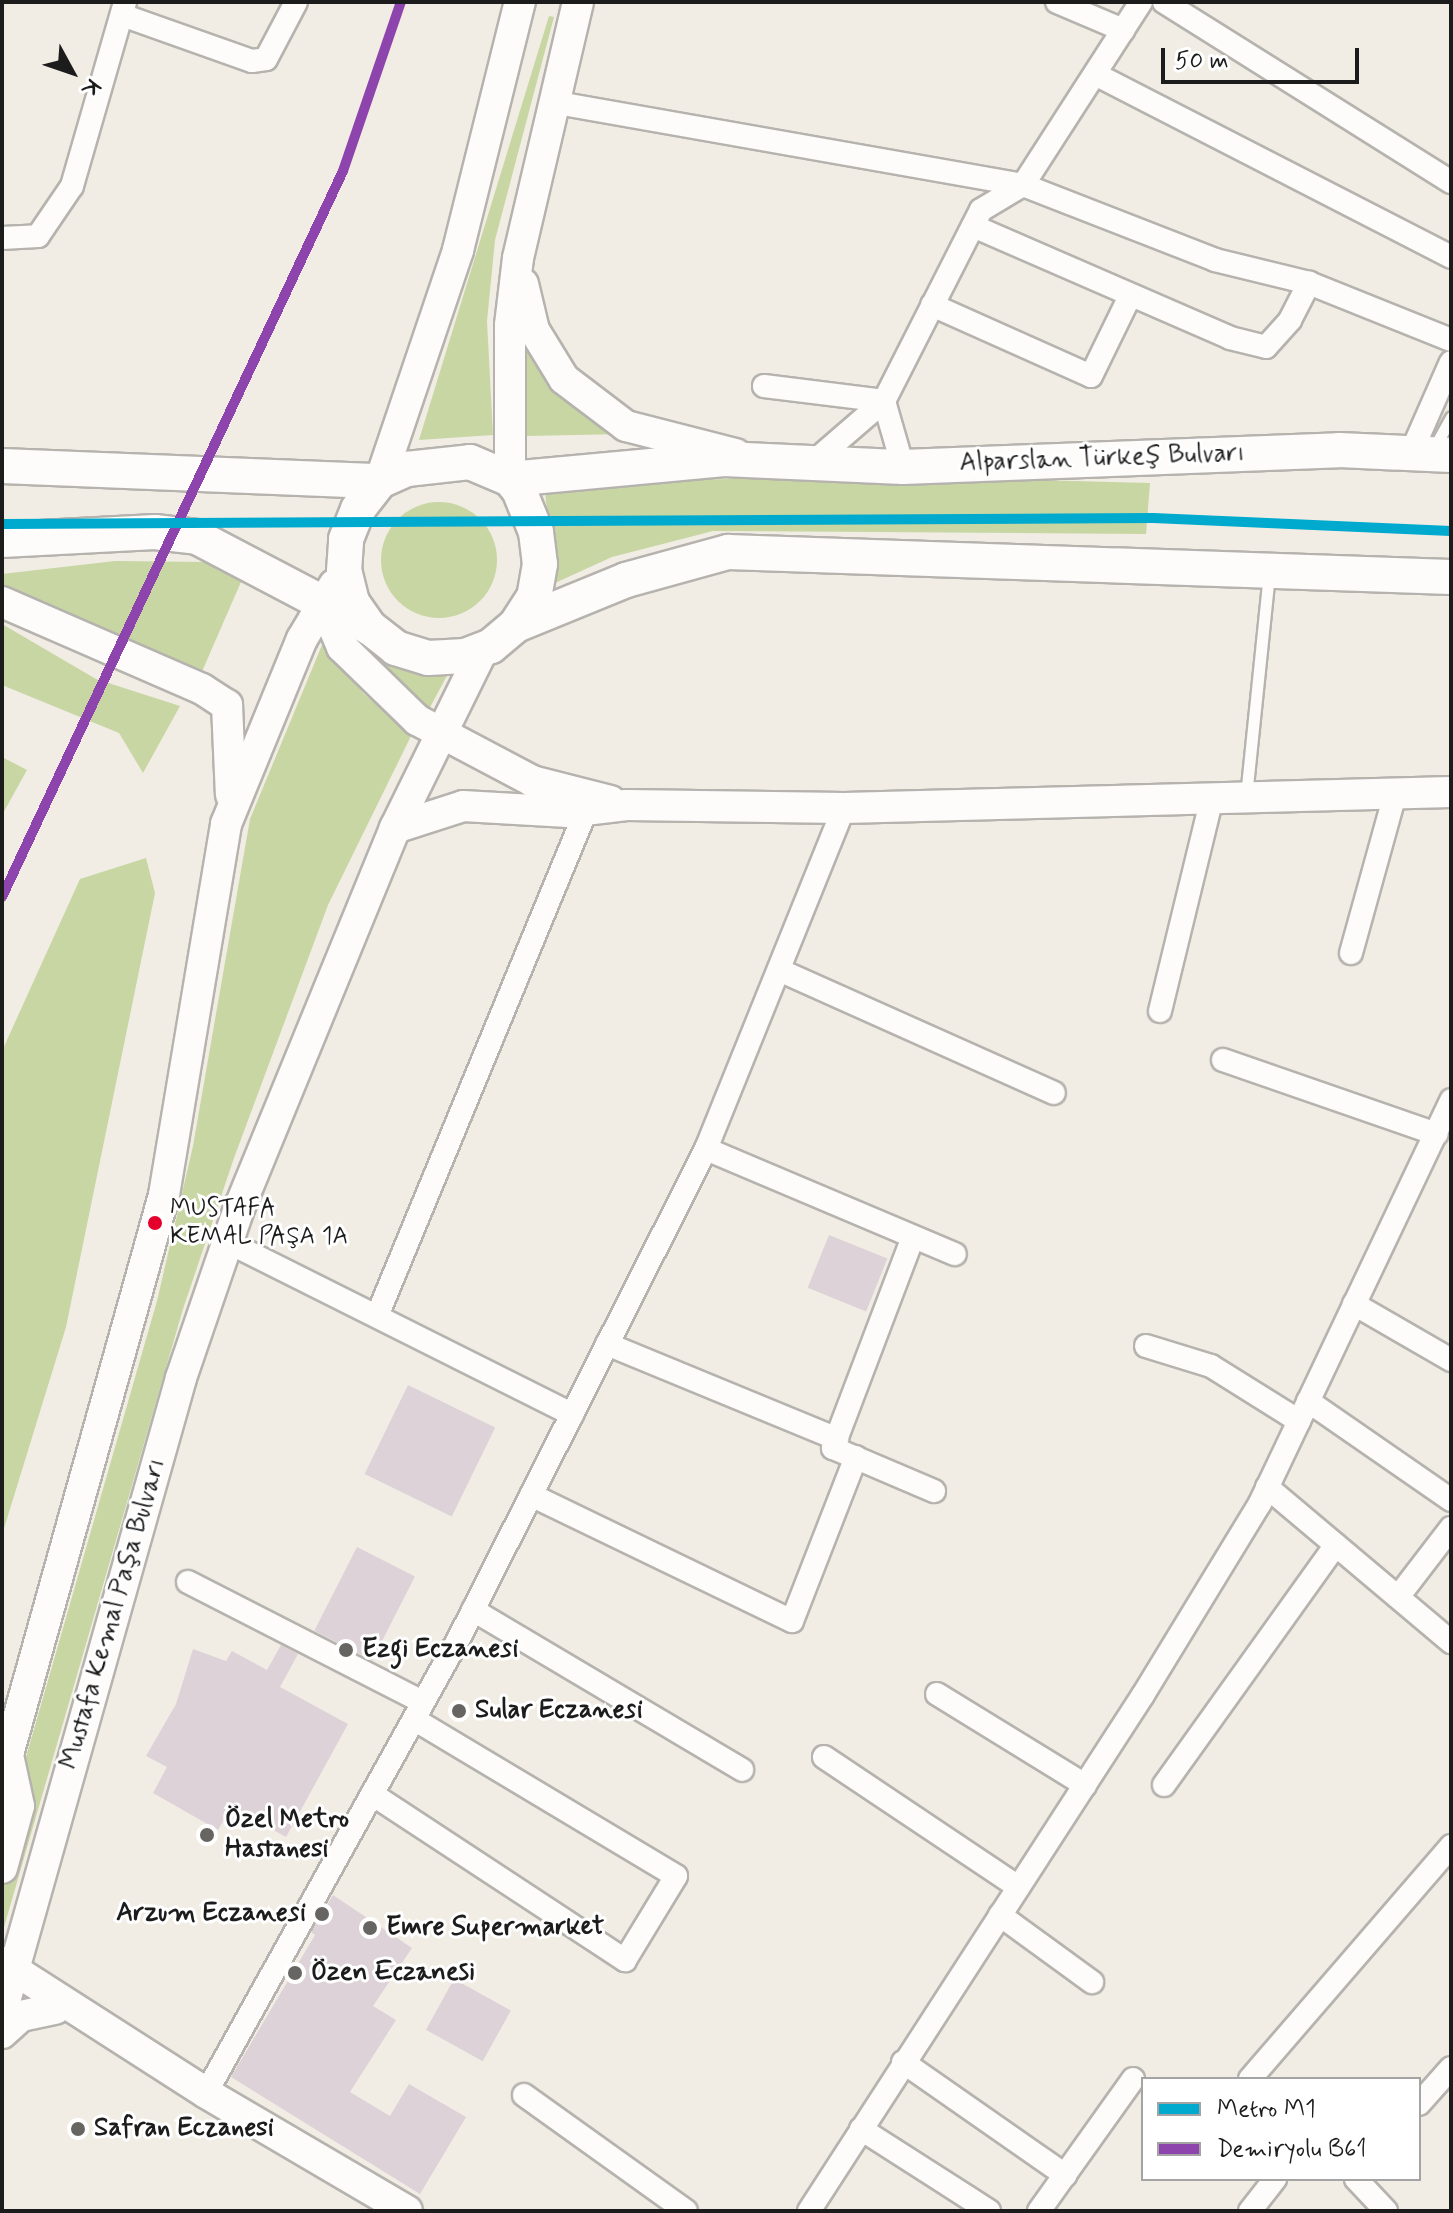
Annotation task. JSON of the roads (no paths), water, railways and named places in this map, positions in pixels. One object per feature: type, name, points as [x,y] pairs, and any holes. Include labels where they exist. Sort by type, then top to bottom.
[{"type":"main road","points":[[370,628],[352,602],[344,566],[346,539],[358,509],[380,481],[458,250],[520,2]]},
{"type":"main road","points":[[516,625],[534,597],[540,564],[536,532],[510,479],[510,325],[518,258],[552,102],[578,2]]},
{"type":"main road","points":[[518,258],[534,330],[564,379],[626,426],[753,459]]},
{"type":"main road","name":"Alparslan Türkeş Bulvarı","points":[[510,479],[753,459],[903,467],[1339,450],[1431,454]]},
{"type":"main road","points":[[2,466],[380,481],[407,469],[470,462],[510,479]]},
{"type":"main road","points":[[2,540],[155,532],[197,537],[370,628],[396,648],[428,658],[483,649],[516,625],[680,561],[762,552],[1269,574],[1451,577]]},
{"type":"main road","points":[[231,811],[302,639],[344,566]]},
{"type":"main road","points":[[2,602],[202,689],[227,705],[231,811],[164,1195],[5,1766],[19,1806],[2,1868]]},
{"type":"main road","points":[[323,602],[342,647],[417,720],[532,781],[589,803]]},
{"type":"main road","name":"Mustafa Kemal Paşa Bulvarı","points":[[2,2012],[7,1973],[27,1925],[172,1407],[232,1231],[395,828],[483,649]]},
{"type":"main road","points":[[395,828],[463,806],[589,803],[844,808],[1451,792]]},
{"type":"main road","points":[[27,1925],[38,1963],[58,2003]]},
{"type":"main road","points":[[7,1973],[58,2003],[86,2028],[102,2028],[407,2211]]},
{"type":"main road","points":[[2,2033],[21,2016],[58,2003]]},
{"type":"street","points":[[2,238],[38,236],[72,186],[124,8],[252,61],[266,59],[296,2]]},
{"type":"street","points":[[1057,2],[1123,30]]},
{"type":"street","points":[[811,464],[884,401],[981,210],[1023,185],[1141,2]]},
{"type":"street","points":[[1164,2],[1451,182]]},
{"type":"street","points":[[1095,74],[1451,257]]},
{"type":"street","points":[[552,102],[1023,185],[1215,260],[1309,283],[1451,340]]},
{"type":"street","points":[[973,226],[1230,338],[1266,347],[1290,320],[1309,283]]},
{"type":"street","points":[[932,305],[1091,376],[1130,296]]},
{"type":"street","points":[[1431,454],[1451,362]]},
{"type":"street","points":[[764,386],[884,401]]},
{"type":"street","points":[[884,401],[903,467]]},
{"type":"street","points":[[1351,953],[1395,794]]},
{"type":"street","points":[[1160,1011],[1212,798]]},
{"type":"street","points":[[377,1316],[589,803]]},
{"type":"street","points":[[206,2093],[473,1610],[706,1149],[844,808]]},
{"type":"street","points":[[779,970],[1054,1093]]},
{"type":"street","points":[[1223,1060],[1437,1134]]},
{"type":"street","points":[[809,2211],[1085,1785],[1267,1487],[1451,1100]]},
{"type":"street","points":[[706,1149],[955,1254]]},
{"type":"street","points":[[232,1231],[377,1316],[572,1414]]},
{"type":"street","points":[[913,1237],[833,1448],[934,1491]]},
{"type":"street","points":[[1354,1304],[1451,1360]]},
{"type":"street","points":[[607,1344],[837,1439]]},
{"type":"street","points":[[1146,1346],[1211,1366],[1304,1411],[1451,1500]]},
{"type":"street","points":[[531,1495],[792,1621],[856,1457]]},
{"type":"street","points":[[1267,1487],[1451,1642]]},
{"type":"street","points":[[1398,1597],[1451,1528]]},
{"type":"street","points":[[1164,1785],[1336,1545]]},
{"type":"street","points":[[188,1582],[418,1710],[676,1876],[625,1960],[372,1794]]},
{"type":"street","points":[[473,1610],[742,1770]]},
{"type":"street","points":[[937,1694],[1085,1785]]},
{"type":"street","points":[[824,1757],[1018,1887]]},
{"type":"street","points":[[1252,2077],[1451,1846]]},
{"type":"street","points":[[1000,1915],[1092,1982]]},
{"type":"street","points":[[903,2062],[1065,2175]]},
{"type":"street","points":[[1421,2102],[1451,2068]]},
{"type":"street","points":[[1039,2211],[1133,2079]]},
{"type":"street","points":[[524,2095],[686,2211]]},
{"type":"street","points":[[861,2129],[989,2211]]},
{"type":"street","points":[[1250,2211],[1273,2181]]},
{"type":"street","points":[[1358,2181],[1386,2211]]},
{"type":"lane","points":[[1431,454],[1451,417]]},
{"type":"lane","points":[[1245,797],[1269,574]]},
{"type":"metro line","name":"M1","points":[[2,524],[1153,518],[1451,531]]},
{"type":"rail line","name":"B61","points":[[2,897],[343,171],[401,2]]},
{"type":"place","name":"MUSTAFA KEMAL PAŞA 1A","points":[[155,1223]]},
{"type":"place","name":"Ezgi Eczanesi","points":[[346,1650]]},
{"type":"place","name":"Sular Eczanesi","points":[[459,1711]]},
{"type":"place","name":"Özel Metro Hastanesi","points":[[207,1835]]},
{"type":"place","name":"Arzum Eczanesi","points":[[322,1914]]},
{"type":"place","name":"Emre Supermarket","points":[[370,1928]]},
{"type":"place","name":"Özen Eczanesi","points":[[295,1973]]},
{"type":"place","name":"Safran Eczanesi","points":[[78,2129]]}]
